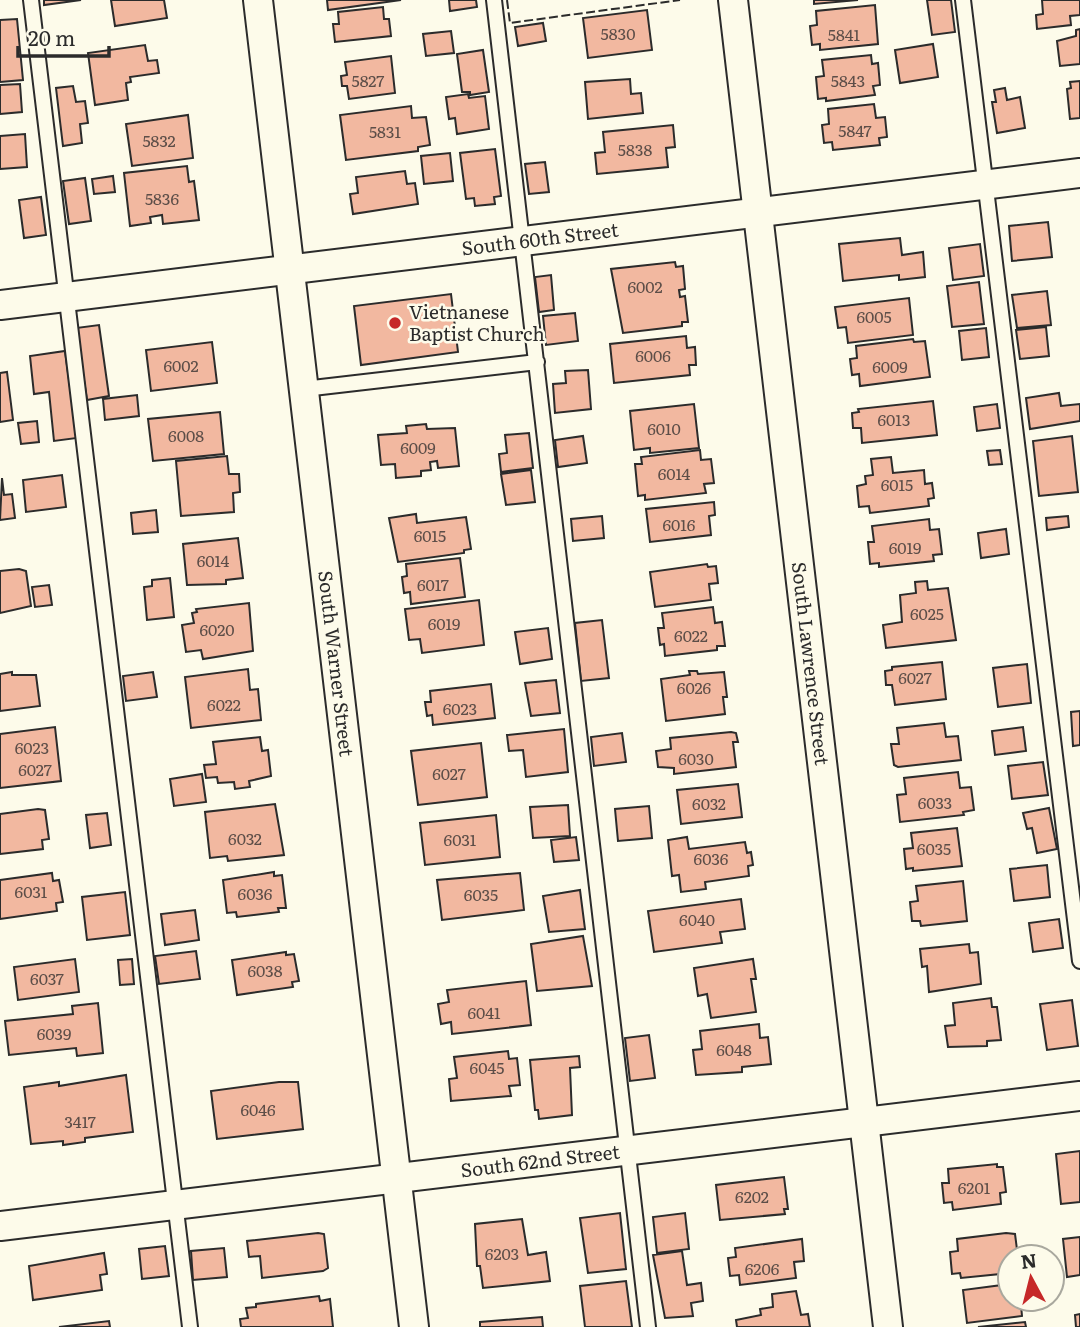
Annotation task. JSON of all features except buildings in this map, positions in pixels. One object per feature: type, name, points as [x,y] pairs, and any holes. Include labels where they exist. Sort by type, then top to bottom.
[{"type":"street","name":"South Warner Street","points":[[258,0],[414,1327]]},
{"type":"street","name":"South Lawrence Street","points":[[733,0],[888,1327]]},
{"type":"street","name":"South 60th Street","points":[[0,305],[1080,173]]},
{"type":"street","name":"South 62nd Street","points":[[0,1226],[176,1207],[397,1177],[1080,1096]]},
{"type":"lane","points":[[31,0],[190,1327]]},
{"type":"lane","points":[[494,0],[648,1327]]},
{"type":"lane","points":[[963,0],[1080,961]]},
{"type":"lane","points":[[304,389],[537,362]]},
{"type":"fence","points":[[507,0],[510,23],[680,0]]},
{"type":"place","name":"Vietnanese Baptist Church","points":[[395,323]]}]
